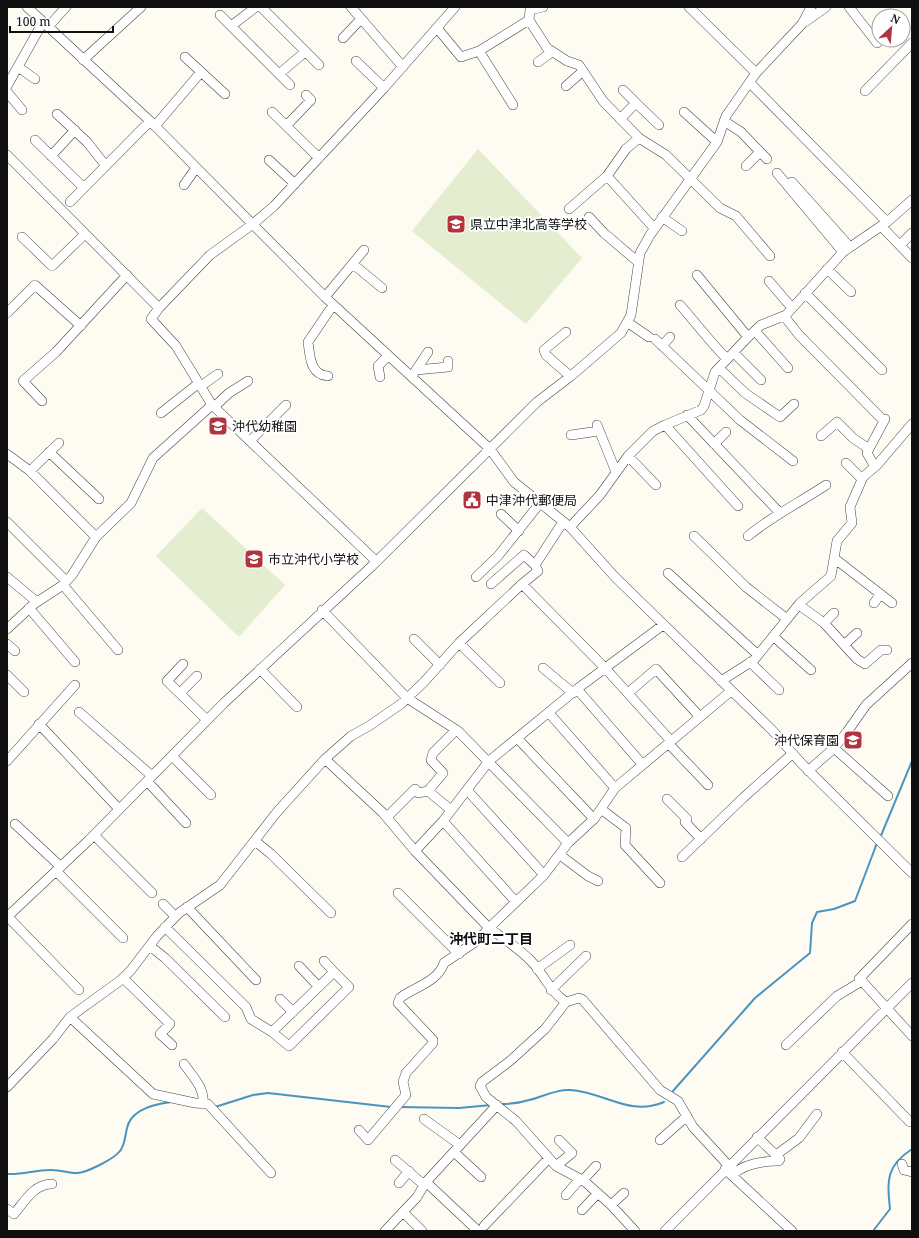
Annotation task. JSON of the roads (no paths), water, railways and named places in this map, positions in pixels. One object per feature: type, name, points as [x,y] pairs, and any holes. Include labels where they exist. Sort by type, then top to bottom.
[{"type":"street","points":[[27,7],[152,124],[333,305],[388,356],[414,374],[490,449],[514,482],[567,525],[615,577],[644,604],[663,625],[731,692],[772,730],[808,771],[912,873]]},
{"type":"street","points":[[7,86],[18,66],[45,25],[66,7]]},
{"type":"street","points":[[83,60],[141,7]]},
{"type":"street","points":[[231,26],[256,7]]},
{"type":"street","points":[[261,7],[319,65]]},
{"type":"street","points":[[351,7],[403,67]]},
{"type":"street","points":[[374,564],[213,406],[176,346],[151,319],[159,308],[210,255],[253,224],[295,184],[384,88],[456,7]]},
{"type":"street","points":[[543,7],[530,10],[529,20],[547,48],[567,61],[579,65],[603,101],[620,119],[639,138],[666,155],[720,208],[736,216],[770,256]]},
{"type":"street","points":[[689,7],[756,73]]},
{"type":"street","points":[[802,24],[811,7]]},
{"type":"street","points":[[79,990],[7,916],[94,835],[207,720],[260,669],[322,610],[374,564],[537,402],[618,336],[631,315],[640,253],[654,228],[717,142],[726,116],[756,73],[802,24],[826,7]]},
{"type":"street","points":[[849,7],[871,35]]},
{"type":"street","points":[[220,15],[290,85]]},
{"type":"street","points":[[344,38],[361,19]]},
{"type":"street","points":[[437,28],[461,57],[479,51],[529,20]]},
{"type":"street","points":[[865,91],[912,43]]},
{"type":"street","points":[[479,51],[513,105]]},
{"type":"street","points":[[279,74],[305,52]]},
{"type":"street","points":[[538,62],[552,52]]},
{"type":"street","points":[[185,57],[225,94]]},
{"type":"street","points":[[356,61],[384,88]]},
{"type":"street","points":[[18,66],[35,79]]},
{"type":"street","points":[[566,86],[582,71]]},
{"type":"street","points":[[70,202],[106,166],[152,124],[201,72]]},
{"type":"street","points":[[750,83],[884,224],[912,258]]},
{"type":"street","points":[[623,90],[659,125]]},
{"type":"street","points":[[7,92],[22,110]]},
{"type":"street","points":[[286,126],[311,100],[306,95]]},
{"type":"street","points":[[620,119],[636,103]]},
{"type":"street","points":[[272,112],[320,158]]},
{"type":"street","points":[[684,112],[717,142]]},
{"type":"street","points":[[57,114],[75,130],[106,166]]},
{"type":"street","points":[[724,121],[742,132],[767,159]]},
{"type":"street","points":[[51,156],[75,130]]},
{"type":"street","points":[[569,209],[607,176],[626,149],[639,138]]},
{"type":"street","points":[[35,140],[84,188]]},
{"type":"street","points":[[746,166],[760,152]]},
{"type":"street","points":[[7,155],[159,308]]},
{"type":"street","points":[[269,160],[295,184]]},
{"type":"street","points":[[184,185],[196,168]]},
{"type":"street","points":[[777,173],[847,249]]},
{"type":"street","points":[[607,176],[654,228]]},
{"type":"street","points":[[789,178],[847,249]]},
{"type":"street","points":[[535,565],[567,525],[600,495],[628,456],[653,431],[665,424],[701,410],[712,378],[719,368],[760,325],[784,316],[847,249],[910,204]]},
{"type":"street","points":[[589,217],[604,233],[638,262]]},
{"type":"street","points":[[662,217],[682,231]]},
{"type":"street","points":[[900,245],[912,233]]},
{"type":"street","points":[[22,237],[52,266],[85,234]]},
{"type":"street","points":[[325,297],[364,250]]},
{"type":"street","points":[[353,264],[382,288]]},
{"type":"street","points":[[827,270],[851,292]]},
{"type":"street","points":[[42,401],[23,380],[56,352],[127,275]]},
{"type":"street","points":[[697,275],[751,334],[788,368]]},
{"type":"street","points":[[769,281],[792,308]]},
{"type":"street","points":[[7,313],[35,285],[81,326]]},
{"type":"street","points":[[805,293],[882,370]]},
{"type":"street","points":[[328,376],[322,376],[311,366],[308,342],[333,305]]},
{"type":"street","points":[[680,305],[700,327],[706,338],[727,360]]},
{"type":"street","points":[[784,316],[799,335],[882,418],[867,453],[875,467]]},
{"type":"street","points":[[627,322],[662,346],[708,392],[740,420],[793,460]]},
{"type":"street","points":[[566,332],[544,350],[546,355],[570,376]]},
{"type":"street","points":[[662,346],[670,337]]},
{"type":"street","points":[[414,374],[428,352]]},
{"type":"street","points":[[734,353],[760,380]]},
{"type":"street","points":[[380,377],[378,366],[388,356]]},
{"type":"street","points":[[414,374],[448,367],[448,361]]},
{"type":"street","points":[[719,368],[745,393],[780,417],[794,404]]},
{"type":"street","points":[[161,413],[218,374]]},
{"type":"street","points":[[8,626],[29,608],[65,583],[96,537],[131,503],[153,458],[229,393],[248,381]]},
{"type":"street","points":[[250,441],[286,405]]},
{"type":"street","points":[[687,415],[780,513]]},
{"type":"street","points":[[821,436],[837,422],[853,438],[869,449]]},
{"type":"street","points":[[665,424],[738,506]]},
{"type":"street","points":[[721,681],[758,655],[799,604],[831,576],[837,540],[852,524],[850,508],[862,479],[875,467],[912,424]]},
{"type":"street","points":[[571,435],[598,428],[616,472]]},
{"type":"street","points":[[714,444],[726,432]]},
{"type":"street","points":[[30,471],[59,443]]},
{"type":"street","points":[[49,452],[99,499]]},
{"type":"street","points":[[7,454],[30,471],[96,537]]},
{"type":"street","points":[[628,456],[656,485]]},
{"type":"street","points":[[7,465],[15,460]]},
{"type":"street","points":[[846,463],[862,479]]},
{"type":"street","points":[[750,531],[787,508],[794,506],[826,485]]},
{"type":"street","points":[[476,577],[498,556],[540,503]]},
{"type":"street","points":[[501,514],[519,531]]},
{"type":"street","points":[[7,522],[65,583],[118,650]]},
{"type":"street","points":[[694,536],[746,587],[787,619]]},
{"type":"street","points":[[7,1087],[53,1039],[70,1017],[123,978],[175,916],[220,885],[293,794],[325,759],[351,736],[382,717],[407,698],[440,665],[459,643],[522,584],[538,572],[535,565],[524,555],[491,584]]},
{"type":"street","points":[[834,558],[892,603]]},
{"type":"street","points":[[668,573],[758,655]]},
{"type":"street","points":[[7,577],[37,602]]},
{"type":"street","points":[[522,584],[605,668],[708,785]]},
{"type":"street","points":[[874,603],[880,595]]},
{"type":"street","points":[[799,604],[824,624],[857,659],[865,664],[881,650],[887,650]]},
{"type":"street","points":[[29,608],[75,662]]},
{"type":"street","points":[[322,610],[407,698],[456,730],[568,843]]},
{"type":"street","points":[[824,624],[834,613]]},
{"type":"street","points":[[415,850],[443,821],[488,761],[575,691],[663,625]]},
{"type":"street","points":[[844,645],[857,633]]},
{"type":"street","points":[[773,636],[811,670]]},
{"type":"street","points":[[414,639],[440,665]]},
{"type":"street","points":[[459,643],[500,683]]},
{"type":"street","points":[[7,644],[14,651]]},
{"type":"street","points":[[750,662],[779,690]]},
{"type":"street","points":[[808,771],[834,748],[848,732],[866,705],[912,663]]},
{"type":"street","points":[[184,664],[167,681],[207,720]]},
{"type":"street","points":[[543,668],[575,691],[642,764]]},
{"type":"street","points":[[260,669],[297,707]]},
{"type":"street","points":[[628,693],[656,669],[700,717]]},
{"type":"street","points":[[7,675],[24,692]]},
{"type":"street","points":[[180,693],[197,676]]},
{"type":"street","points":[[7,761],[38,724],[75,685]]},
{"type":"street","points":[[359,1130],[370,1142],[406,1094],[403,1082],[406,1073],[433,1043],[433,1040],[398,1003],[400,998],[432,979],[444,964],[478,940],[544,875],[568,843],[594,819],[615,788],[642,764],[731,692]]},
{"type":"street","points":[[79,712],[150,778],[186,823]]},
{"type":"street","points":[[549,712],[615,788]]},
{"type":"street","points":[[38,724],[119,810]]},
{"type":"street","points":[[387,817],[414,789],[418,793],[428,791],[443,773],[432,760],[433,753],[456,730]]},
{"type":"street","points":[[517,738],[594,819]]},
{"type":"street","points":[[834,748],[888,796]]},
{"type":"street","points":[[682,857],[743,798],[792,754]]},
{"type":"street","points":[[172,756],[211,795]]},
{"type":"street","points":[[325,759],[387,817],[415,850],[489,928],[524,954],[537,969],[551,990],[566,1002]]},
{"type":"street","points":[[467,790],[544,875]]},
{"type":"street","points":[[428,791],[451,810]]},
{"type":"street","points":[[667,799],[687,820],[685,822],[701,839]]},
{"type":"street","points":[[601,809],[626,828],[625,845],[660,882]]},
{"type":"street","points":[[443,821],[516,902]]},
{"type":"street","points":[[15,824],[123,938]]},
{"type":"street","points":[[94,835],[152,892]]},
{"type":"street","points":[[255,841],[272,854],[331,913]]},
{"type":"street","points":[[560,855],[588,876],[598,881]]},
{"type":"street","points":[[398,893],[459,954]]},
{"type":"street","points":[[163,904],[175,916]]},
{"type":"street","points":[[187,907],[256,980]]},
{"type":"street","points":[[912,924],[859,979],[862,980],[912,1036]]},
{"type":"street","points":[[165,927],[246,1007],[251,1019],[272,1032],[289,1046],[352,984],[334,972],[324,961]]},
{"type":"street","points":[[537,969],[570,945]]},
{"type":"street","points":[[150,946],[165,958],[225,1018]]},
{"type":"street","points":[[551,990],[586,956]]},
{"type":"street","points":[[299,966],[319,987]]},
{"type":"street","points":[[272,1032],[334,972]]},
{"type":"street","points":[[123,978],[170,1024],[160,1034],[172,1045]]},
{"type":"street","points":[[786,1045],[837,996],[862,980]]},
{"type":"street","points":[[665,1231],[727,1167],[912,983]]},
{"type":"street","points":[[635,1231],[598,1193],[581,1180],[556,1166],[516,1121],[486,1097],[480,1086],[482,1082],[510,1061],[545,1029],[566,1002],[579,998],[583,1000],[660,1090],[678,1101],[693,1127],[732,1175],[792,1231]]},
{"type":"street","points":[[280,999],[293,1012]]},
{"type":"street","points":[[70,1017],[153,1094],[208,1104],[271,1173]]},
{"type":"street","points":[[842,1052],[910,1122]]},
{"type":"street","points":[[184,1064],[202,1090],[204,1095],[203,1104]]},
{"type":"street","points":[[385,1231],[417,1197],[426,1184],[457,1148],[497,1105]]},
{"type":"street","points":[[776,1155],[799,1138],[817,1114]]},
{"type":"street","points":[[660,1140],[687,1116]]},
{"type":"street","points":[[424,1119],[457,1148],[481,1177]]},
{"type":"street","points":[[732,1175],[740,1167],[770,1161],[779,1161],[780,1159],[757,1137]]},
{"type":"street","points":[[556,1166],[572,1153],[559,1140]]},
{"type":"street","points":[[484,1226],[549,1158]]},
{"type":"street","points":[[396,1160],[426,1184],[477,1230],[476,1231]]},
{"type":"street","points":[[902,1164],[904,1170],[912,1172]]},
{"type":"street","points":[[566,1195],[596,1166]]},
{"type":"street","points":[[399,1183],[409,1171]]},
{"type":"street","points":[[7,1209],[14,1214],[37,1187],[44,1184],[52,1184]]},
{"type":"street","points":[[582,1210],[598,1193]]},
{"type":"street","points":[[611,1205],[624,1193]]},
{"type":"street","points":[[403,1212],[422,1231]]},
{"type":"waterway","points":[[880,838],[912,761]]},
{"type":"waterway","points":[[673,1091],[755,998],[810,953],[812,923],[817,912],[834,909],[855,901],[877,843]]},
{"type":"waterway","points":[[501,1104],[522,1102],[565,1090],[583,1092],[639,1107],[651,1106],[664,1102]]},
{"type":"waterway","points":[[215,1107],[253,1095],[268,1093],[391,1107]]},
{"type":"waterway","points":[[7,1174],[53,1170],[77,1173],[93,1168],[112,1158],[122,1149],[127,1128],[133,1116],[151,1106],[171,1102]]},
{"type":"waterway","points":[[400,1107],[459,1108],[491,1105]]},
{"type":"waterway","points":[[873,1231],[890,1209],[890,1174],[897,1161],[912,1149]]},
{"type":"place","name":"県立中津北高等学校","points":[[456,224]]},
{"type":"place","name":"沖代幼稚園","points":[[218,426]]},
{"type":"place","name":"中津沖代郵便局","points":[[472,500]]},
{"type":"place","name":"市立沖代小学校","points":[[254,559]]},
{"type":"place","name":"沖代保育園","points":[[853,740]]},
{"type":"district","name":"沖代町二丁目","points":[[491,938]]}]
